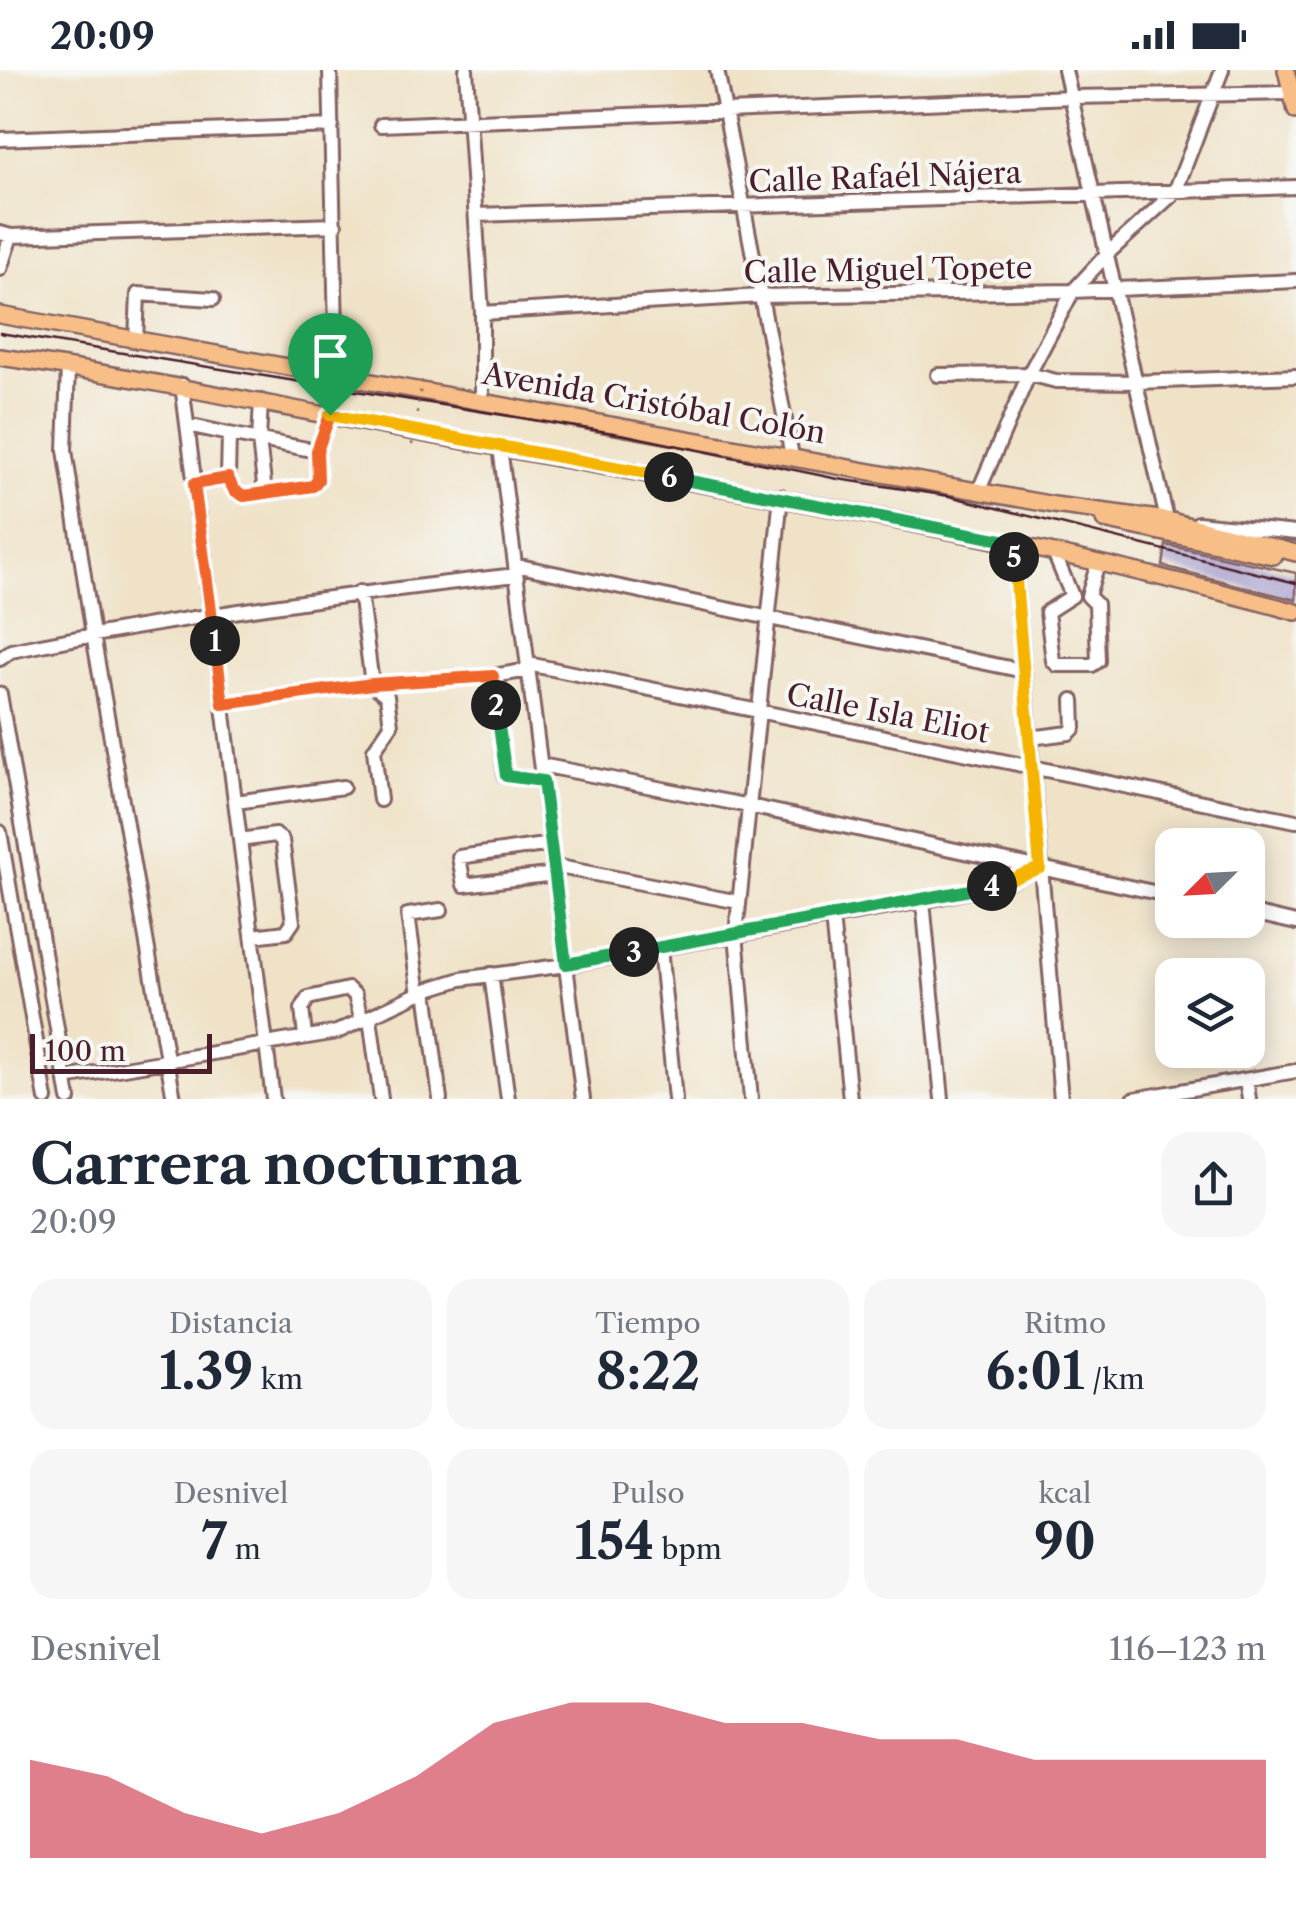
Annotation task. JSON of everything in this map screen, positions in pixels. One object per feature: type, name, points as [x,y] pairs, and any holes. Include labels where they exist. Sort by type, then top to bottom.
[{"type":"main road","points":[[1286,70],[1296,111]]},
{"type":"main road","name":"Avenida Cristóbal Colón","points":[[0,315],[979,490],[1112,522],[1164,526]]},
{"type":"main road","points":[[0,357],[182,385],[500,447],[781,496],[1013,542],[1296,612]]},
{"type":"main road","points":[[1164,526],[1296,553]]},
{"type":"main road","points":[[1164,526],[1296,562]]},
{"type":"street","points":[[330,70],[337,375]]},
{"type":"street","points":[[466,70],[482,314],[482,400]]},
{"type":"street","points":[[717,70],[792,456]]},
{"type":"street","points":[[1065,70],[1137,382],[1164,526],[1296,533]]},
{"type":"street","points":[[979,490],[1029,374],[1073,291],[1175,192],[1222,70]]},
{"type":"street","points":[[380,124],[1072,97],[1292,93]]},
{"type":"street","points":[[0,139],[332,126]]},
{"type":"street","name":"Calle Rafaél Nájera","points":[[476,216],[1296,187]]},
{"type":"street","points":[[0,269],[6,234],[335,225]]},
{"type":"street","name":"Calle Miguel Topete","points":[[482,314],[761,296],[1073,291],[1296,281]]},
{"type":"street","points":[[136,341],[138,294],[213,299]]},
{"type":"street","points":[[68,367],[65,450],[174,1099]]},
{"type":"street","points":[[938,375],[1029,374],[1056,381],[1137,382],[1296,376]]},
{"type":"street","points":[[182,385],[273,1099]]},
{"type":"street","points":[[261,401],[258,440],[265,493]]},
{"type":"street","points":[[228,434],[228,478],[234,490],[244,496],[313,486],[318,480],[317,451],[330,415]]},
{"type":"street","points":[[187,425],[317,451]]},
{"type":"street","points":[[500,447],[582,1099]]},
{"type":"street","points":[[194,484],[228,478]]},
{"type":"street","points":[[751,1099],[736,934],[781,496]]},
{"type":"street","points":[[1013,542],[1062,1099]]},
{"type":"street","points":[[1054,552],[1072,596],[1048,612],[1056,664],[1092,665],[1098,661],[1096,604],[1088,596],[1098,563]]},
{"type":"street","points":[[4,652],[93,634],[516,570],[1024,672]]},
{"type":"street","points":[[360,592],[372,684],[387,696],[391,725],[374,750],[380,800]]},
{"type":"street","points":[[529,667],[493,676],[506,776],[543,781]]},
{"type":"street","name":"Calle Isla Eliot","points":[[529,667],[1296,821]]},
{"type":"street","points":[[0,694],[68,1099]]},
{"type":"street","points":[[1030,738],[1069,733],[1074,728],[1073,700]]},
{"type":"street","points":[[541,765],[1155,892]]},
{"type":"street","points":[[236,802],[342,787]]},
{"type":"street","points":[[0,832],[46,1099]]},
{"type":"street","points":[[240,840],[275,835],[282,840],[292,922],[286,932],[252,936]]},
{"type":"street","points":[[551,844],[460,857],[464,885],[554,870],[739,902]]},
{"type":"street","points":[[65,1078],[336,1032],[461,978],[566,964],[923,900],[1001,884],[1040,868]]},
{"type":"street","points":[[923,900],[942,1099]]},
{"type":"street","points":[[440,1099],[408,914],[441,910]]},
{"type":"street","points":[[832,916],[850,1099]]},
{"type":"street","points":[[1265,916],[1296,923]]},
{"type":"street","points":[[660,948],[675,1099]]},
{"type":"street","points":[[491,974],[508,1099]]},
{"type":"street","points":[[306,1036],[302,1009],[308,998],[348,988],[355,994],[366,1020],[381,1099]]},
{"type":"street","points":[[1134,1099],[1296,1071]]},
{"type":"street","points":[[1246,1080],[1249,1099]]},
{"type":"path","points":[[412,445],[422,380]]},
{"type":"path","points":[[223,704],[372,684],[493,676]]},
{"type":"building","points":[[1166,545],[1296,573],[1296,600],[1163,566]]},
{"type":"tram line","points":[[0,333],[626,435],[838,479],[949,496],[1296,583]]},
{"type":"route","points":[[330,415],[1013,542],[1040,868],[1001,884],[923,900],[566,964],[543,781],[506,776],[493,676],[372,684],[223,704],[194,484],[228,478],[234,490],[244,496],[313,486],[318,480],[317,451],[330,415]]}]
